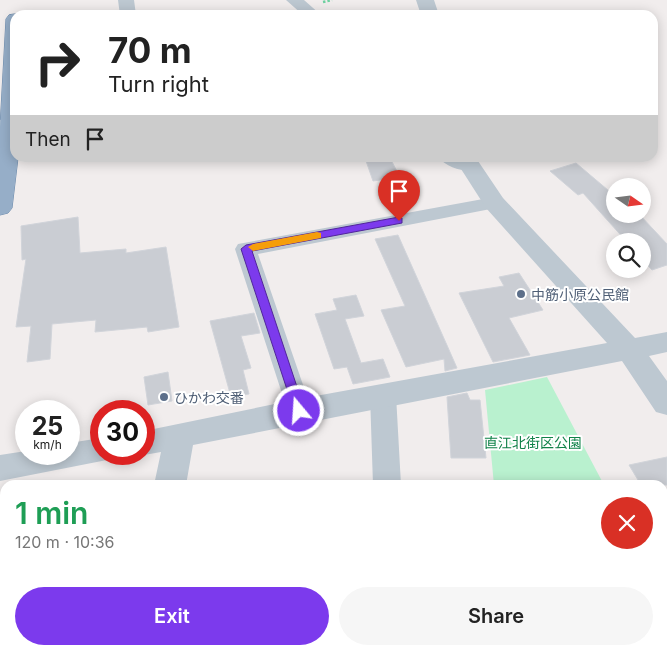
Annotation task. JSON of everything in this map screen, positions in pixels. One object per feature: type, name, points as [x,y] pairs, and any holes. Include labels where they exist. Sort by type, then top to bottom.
[{"type":"highway","points":[[0,208],[9,125],[7,54],[10,41]]},
{"type":"street","points":[[294,0],[307,10]]},
{"type":"street","points":[[463,162],[494,203],[629,349],[667,404]]},
{"type":"street","points":[[299,411],[246,249],[494,203]]},
{"type":"street","points":[[155,441],[299,411],[667,342]]},
{"type":"street","points":[[383,395],[387,480]]},
{"type":"street","points":[[171,480],[179,437]]},
{"type":"street","points":[[0,468],[90,452]]},
{"type":"green space","name":"直江北街区公園","points":[[547,377],[601,480],[494,480],[485,390]]},
{"type":"building","points":[[366,162],[392,162],[400,177],[373,181]]},
{"type":"building","points":[[576,163],[606,188],[606,219],[583,193],[578,195],[550,171]]},
{"type":"building","points":[[78,217],[80,253],[126,249],[126,253],[166,247],[179,327],[148,332],[147,327],[95,332],[96,320],[52,324],[50,359],[27,362],[31,326],[16,327],[26,259],[22,260],[21,226]]},
{"type":"building","points":[[610,223],[647,223],[667,244],[667,265],[651,269],[651,233],[619,233]]},
{"type":"building","points":[[398,235],[457,368],[445,371],[444,359],[406,367],[381,310],[405,306],[375,239]]},
{"type":"building","points":[[519,273],[543,310],[509,318],[530,355],[493,362],[459,293],[504,286],[499,277]]},
{"type":"building","points":[[356,295],[364,316],[345,319],[361,363],[383,359],[390,377],[353,384],[347,367],[334,369],[315,314],[337,310],[333,299]]},
{"type":"building","points":[[254,313],[260,333],[241,336],[251,368],[243,370],[249,394],[231,397],[210,321]]},
{"type":"building","points":[[168,372],[172,401],[155,404],[155,400],[147,400],[144,377]]},
{"type":"building","points":[[467,393],[470,400],[480,400],[486,458],[451,458],[447,397]]},
{"type":"building","points":[[667,457],[667,480],[638,480],[629,465]]},
{"type":"slow traffic","points":[[253,247],[317,236]]},
{"type":"place","name":"中筋小原公民館","points":[[521,294]]},
{"type":"place","name":"ひかわ交番","points":[[164,397]]},
{"type":"route","points":[[299,411],[246,249],[399,221]]}]
